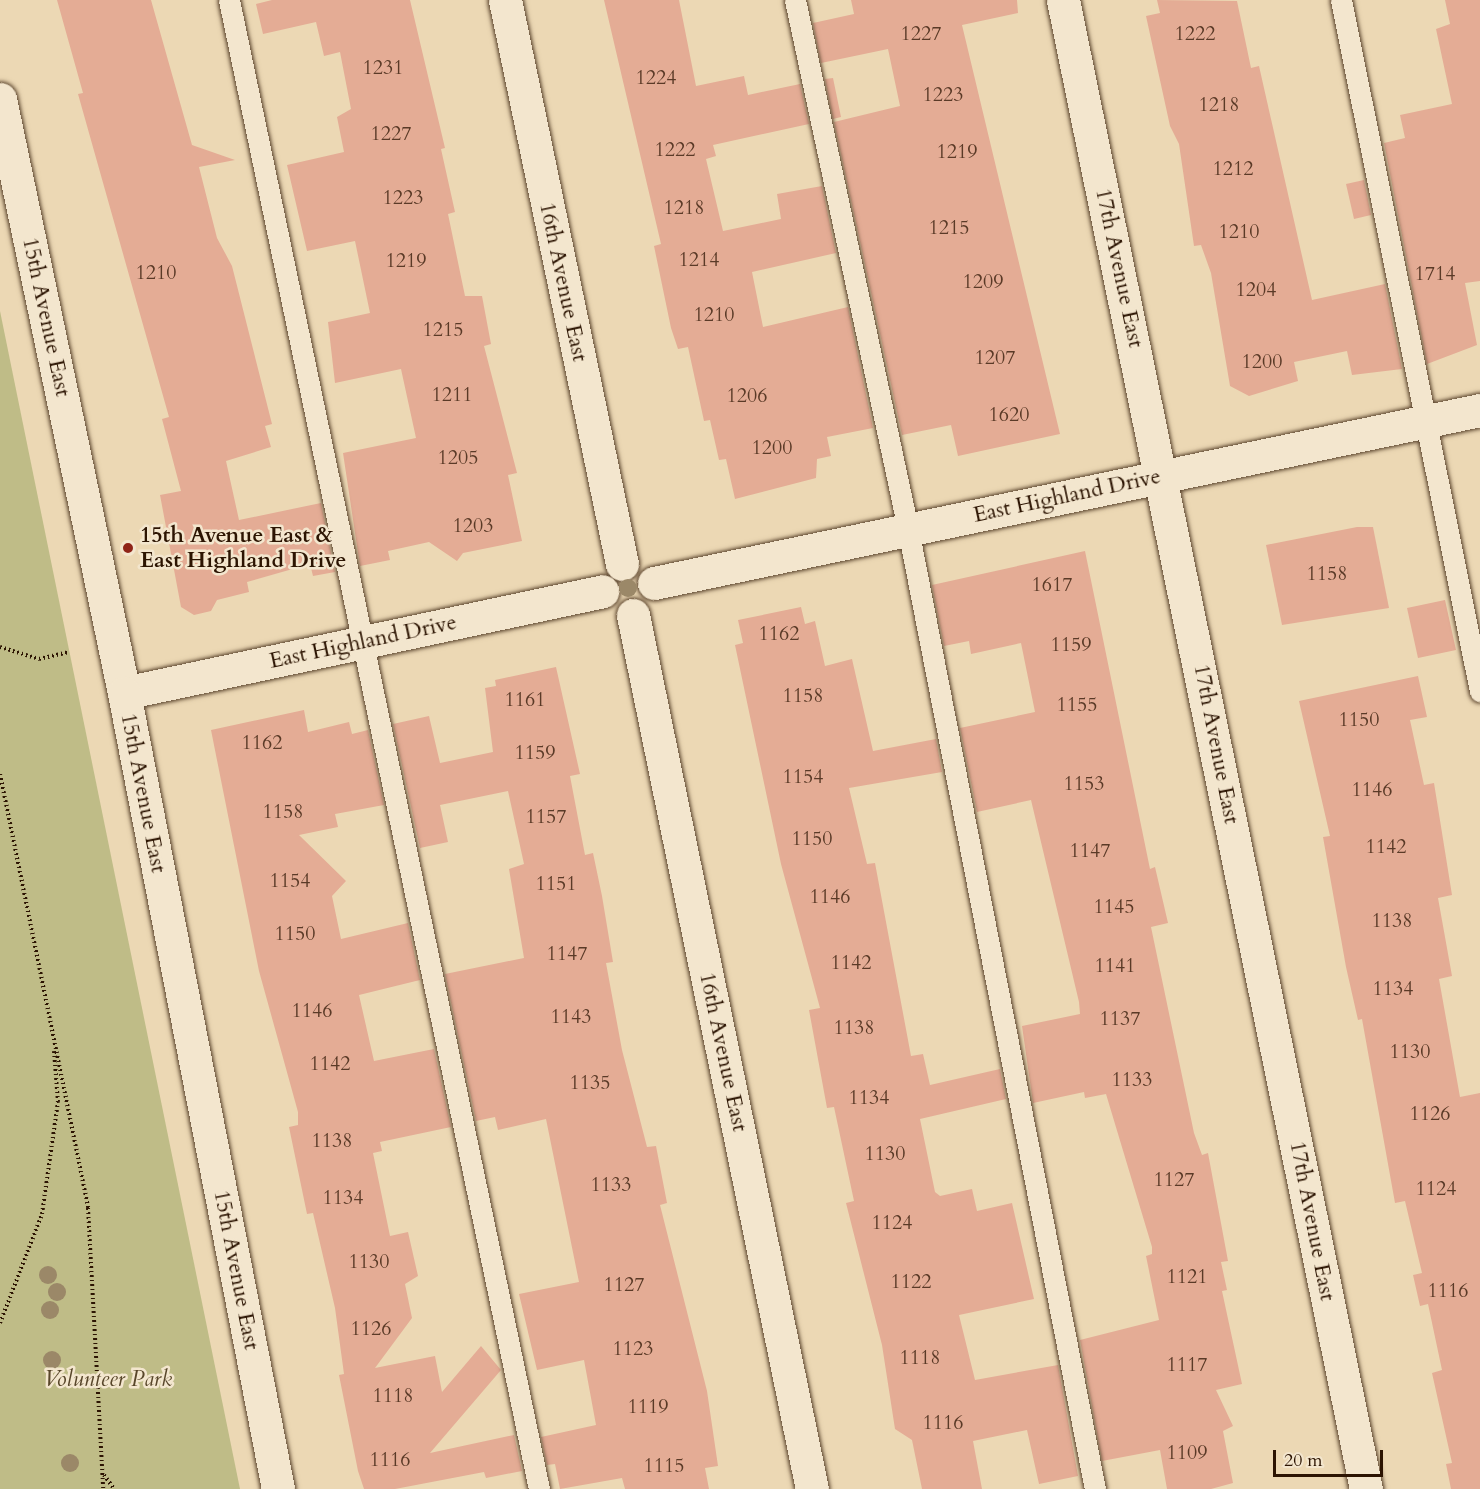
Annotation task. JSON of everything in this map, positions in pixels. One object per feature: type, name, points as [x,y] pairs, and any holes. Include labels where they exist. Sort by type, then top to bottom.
[{"type":"street","name":"16th Avenue East","points":[[505,0],[622,564]]},
{"type":"street","name":"17th Avenue East","points":[[1063,0],[1162,476],[1366,1489]]},
{"type":"street","name":"15th Avenue East","points":[[0,99],[124,693],[278,1489]]},
{"type":"street","name":"East Highland Drive","points":[[654,583],[1480,410]]},
{"type":"street","points":[[622,564],[641,566],[654,583],[651,603],[633,615],[612,610],[602,591],[610,570],[622,564]]},
{"type":"street","name":"East Highland Drive","points":[[124,693],[602,591]]},
{"type":"street","name":"16th Avenue East","points":[[633,615],[812,1489]]},
{"type":"lane","points":[[230,0],[365,642],[538,1489]]},
{"type":"lane","points":[[795,0],[908,529],[1095,1489]]},
{"type":"lane","points":[[1341,0],[1480,691]]},
{"type":"path","points":[[0,647],[39,659],[69,652]]},
{"type":"path","points":[[0,774],[88,1208],[103,1489]]},
{"type":"path","points":[[0,1323],[42,1214],[53,1156],[58,1102],[54,1042]]},
{"type":"path","points":[[104,1475],[114,1489]]},
{"type":"green space","name":"Volunteer Park","points":[[0,311],[240,1489],[0,1489]]},
{"type":"building","points":[[57,0],[151,0],[192,145],[235,160],[199,167],[217,238],[232,266],[272,424],[265,426],[271,447],[226,461],[239,520],[321,503],[335,572],[313,576],[310,564],[247,582],[249,592],[217,600],[211,611],[194,615],[181,607],[160,495],[181,491],[162,419],[169,417],[78,94],[83,93]]},
{"type":"building","points":[[272,0],[410,0],[445,148],[441,149],[455,212],[448,214],[465,296],[482,296],[491,344],[484,346],[517,473],[508,475],[522,541],[463,553],[457,561],[429,542],[388,551],[390,560],[360,566],[343,453],[416,438],[401,369],[335,383],[328,322],[370,313],[355,241],[307,251],[287,165],[344,152],[337,117],[351,109],[340,52],[324,56],[316,22],[263,34],[256,4]]},
{"type":"building","points":[[604,0],[679,0],[696,86],[744,76],[748,95],[800,84],[809,124],[713,145],[716,156],[706,159],[723,231],[781,219],[777,194],[822,186],[836,253],[752,272],[763,327],[848,307],[873,428],[827,437],[831,456],[817,459],[816,478],[735,499],[726,459],[719,460],[710,420],[704,421],[688,347],[678,349],[671,328],[654,246],[661,244]]},
{"type":"building","points":[[851,0],[1017,0],[1018,13],[962,25],[1060,434],[958,456],[951,425],[902,435],[834,122],[900,106],[888,49],[821,63],[813,23],[854,14]]},
{"type":"building","points":[[1157,0],[1237,1],[1251,68],[1259,66],[1312,300],[1385,284],[1402,369],[1352,375],[1347,351],[1294,362],[1298,381],[1249,396],[1230,386],[1211,273],[1201,245],[1194,246],[1179,144],[1170,126],[1146,16],[1160,13]]},
{"type":"building","points":[[1445,0],[1480,0],[1480,281],[1465,283],[1477,345],[1427,364],[1384,143],[1405,138],[1400,115],[1452,104],[1436,29],[1450,24]]},
{"type":"building","points":[[833,78],[841,117],[833,119],[825,79]]},
{"type":"building","points":[[1364,180],[1371,215],[1354,219],[1346,184]]},
{"type":"building","points":[[1357,527],[1373,527],[1389,608],[1282,625],[1266,545]]},
{"type":"building","points":[[1085,551],[1150,869],[1155,867],[1168,923],[1151,927],[1194,1133],[1202,1155],[1208,1153],[1228,1261],[1221,1262],[1227,1290],[1222,1291],[1242,1384],[1216,1390],[1233,1426],[1223,1431],[1233,1483],[1211,1489],[1167,1489],[1160,1450],[1102,1461],[1080,1340],[1159,1320],[1146,1256],[1152,1254],[1152,1247],[1106,1094],[1085,1098],[1084,1092],[1033,1103],[1022,1026],[1080,1014],[1079,1002],[1031,800],[977,812],[960,728],[1035,712],[1021,643],[971,654],[969,641],[944,646],[932,585]]},
{"type":"building","points":[[1445,600],[1456,650],[1418,658],[1407,608]]},
{"type":"building","points":[[801,607],[805,624],[815,621],[825,666],[852,659],[873,751],[936,739],[942,772],[849,788],[867,864],[875,863],[911,1056],[923,1054],[930,1085],[1000,1069],[1006,1099],[920,1119],[935,1192],[940,1196],[972,1189],[977,1211],[1012,1203],[1034,1299],[959,1315],[975,1380],[1058,1365],[1078,1476],[1039,1484],[1027,1430],[973,1441],[982,1489],[922,1489],[912,1440],[895,1429],[882,1345],[846,1203],[854,1201],[834,1107],[827,1108],[809,1010],[820,1008],[781,864],[735,645],[743,643],[738,620]]},
{"type":"building","points":[[556,667],[580,774],[570,776],[585,855],[593,853],[602,896],[613,962],[606,963],[622,1050],[647,1147],[656,1146],[667,1203],[660,1205],[707,1391],[718,1466],[705,1468],[709,1489],[625,1489],[622,1478],[560,1489],[555,1464],[547,1465],[541,1437],[596,1425],[584,1360],[537,1370],[519,1294],[579,1282],[546,1119],[498,1130],[495,1117],[476,1121],[445,974],[524,958],[509,869],[524,864],[508,791],[440,805],[448,842],[420,848],[393,724],[429,716],[440,763],[493,752],[485,688],[496,686],[495,680]]},
{"type":"building","points":[[1418,676],[1427,717],[1410,720],[1424,785],[1434,783],[1452,895],[1438,898],[1452,976],[1439,979],[1460,1097],[1480,1093],[1480,1489],[1451,1489],[1446,1464],[1452,1463],[1432,1373],[1442,1370],[1428,1304],[1420,1306],[1413,1275],[1422,1273],[1405,1201],[1395,1203],[1362,1019],[1358,1020],[1346,967],[1323,837],[1330,836],[1299,701]]},
{"type":"building","points":[[304,710],[308,732],[349,722],[352,734],[368,730],[384,805],[335,814],[338,827],[299,835],[346,881],[332,896],[341,939],[408,923],[420,980],[359,995],[374,1061],[434,1049],[451,1127],[380,1142],[382,1151],[373,1153],[390,1236],[408,1232],[418,1276],[405,1284],[412,1318],[375,1368],[435,1356],[442,1392],[481,1346],[501,1370],[430,1453],[514,1435],[522,1471],[486,1478],[484,1472],[395,1489],[364,1489],[358,1471],[339,1375],[344,1374],[335,1308],[313,1213],[307,1214],[289,1127],[298,1125],[298,1112],[259,971],[211,730]]},
{"type":"place","name":"15th Avenue East & East Highland Drive","points":[[128,548]]}]
